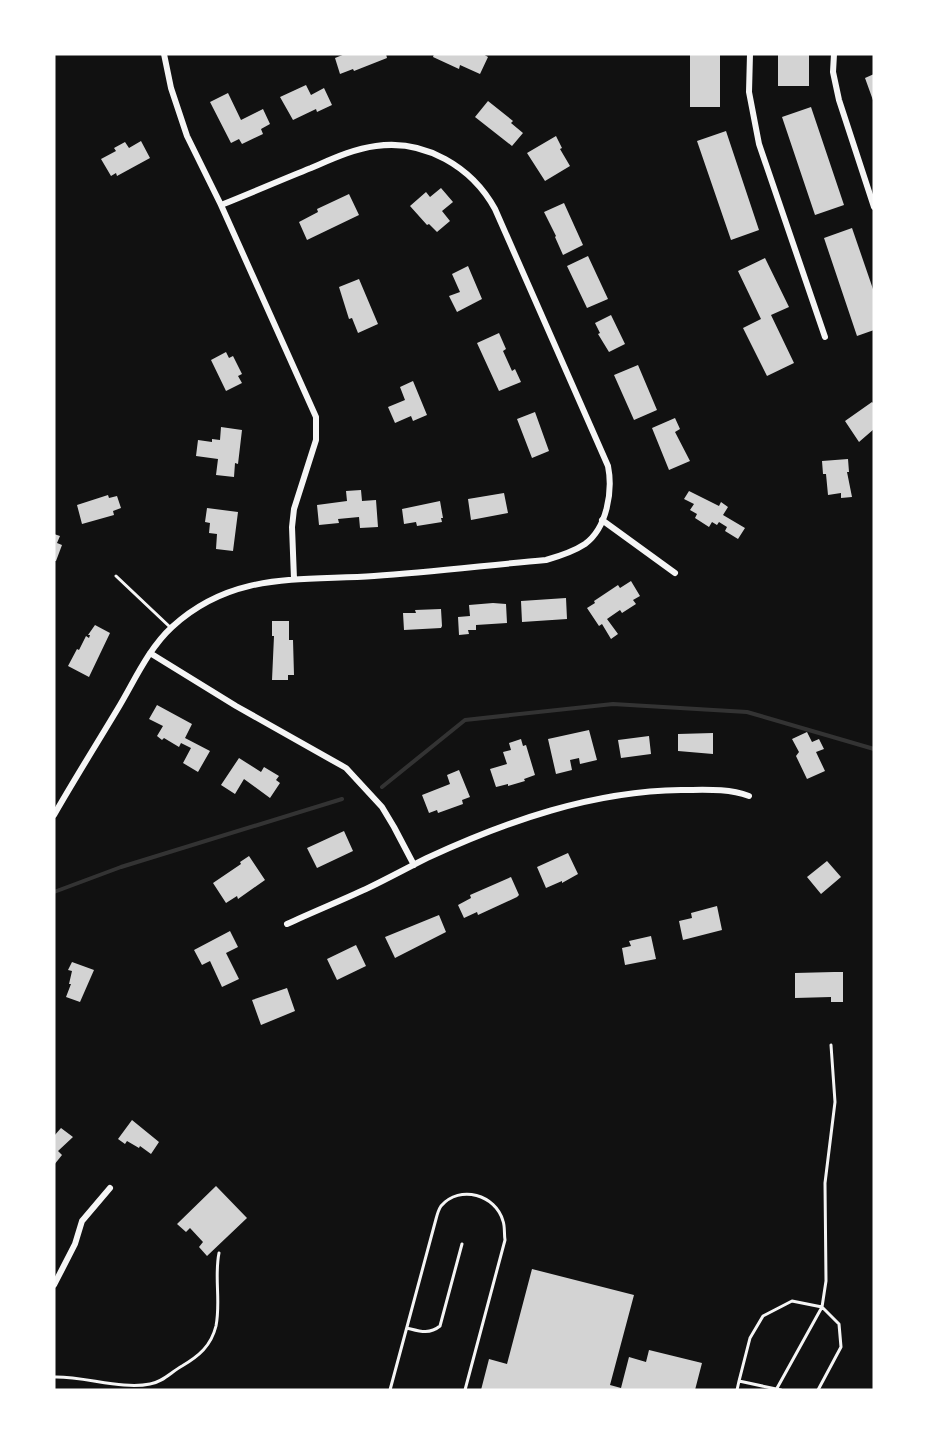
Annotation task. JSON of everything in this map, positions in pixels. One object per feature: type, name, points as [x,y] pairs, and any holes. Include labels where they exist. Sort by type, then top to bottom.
[{"type":"street","points":[[164,54],[178,112],[187,136],[221,205],[316,417],[316,440],[294,509],[292,527],[294,579]]},
{"type":"street","points":[[750,54],[749,92],[759,144],[825,337]]},
{"type":"street","points":[[834,54],[832,72],[839,100],[874,207]]},
{"type":"street","points":[[54,815],[150,653],[171,628],[186,615],[210,600],[234,590],[274,580],[374,576],[546,560],[562,556],[587,542],[602,520],[610,494],[611,480],[608,466],[495,209],[479,185],[464,171],[447,160],[419,148],[397,144],[375,146],[350,152],[221,205]]},
{"type":"street","points":[[602,520],[675,573]]},
{"type":"street","points":[[150,653],[236,706],[346,768],[382,807],[414,865]]},
{"type":"street","points":[[287,924],[414,865],[541,813],[601,797],[627,793],[678,790],[737,792],[749,796]]},
{"type":"street","points":[[54,1286],[75,1244],[82,1221],[110,1188]]},
{"type":"lane","points":[[116,576],[171,628]]},
{"type":"lane","points":[[776,1389],[822,1307],[826,1281],[825,1183],[835,1102],[831,1045]]},
{"type":"lane","points":[[390,1390],[441,1206],[456,1196],[471,1194],[485,1197],[498,1209],[504,1222],[505,1240],[465,1390]]},
{"type":"lane","points":[[406,1328],[425,1333],[434,1331],[440,1326],[462,1244]]},
{"type":"lane","points":[[54,1377],[149,1385],[162,1380],[196,1358],[212,1339],[215,1327],[218,1291],[216,1266],[219,1253]]},
{"type":"lane","points":[[737,1390],[750,1338],[763,1316],[792,1301],[822,1307],[839,1324],[841,1347],[818,1390]]},
{"type":"lane","points":[[739,1381],[782,1390]]},
{"type":"building","points":[[345,54],[386,54],[387,58],[340,74],[335,58]]},
{"type":"building","points":[[434,54],[483,54],[488,57],[480,74],[460,65],[459,69],[433,57]]},
{"type":"building","points":[[690,54],[720,54],[720,107],[690,107]]},
{"type":"building","points":[[778,54],[809,54],[809,86],[778,86]]},
{"type":"building","points":[[874,74],[874,103],[865,78]]},
{"type":"building","points":[[306,85],[311,95],[324,88],[332,105],[317,112],[316,109],[293,120],[280,97]]},
{"type":"building","points":[[228,93],[241,120],[263,109],[270,124],[261,129],[263,134],[242,144],[239,139],[231,143],[210,102]]},
{"type":"building","points":[[488,101],[513,121],[511,123],[523,133],[512,146],[475,117]]},
{"type":"building","points":[[811,107],[844,205],[815,215],[782,117]]},
{"type":"building","points":[[726,131],[759,230],[731,240],[697,141]]},
{"type":"building","points":[[556,136],[562,148],[560,149],[570,166],[545,181],[527,153]]},
{"type":"building","points":[[141,141],[150,158],[117,176],[116,173],[111,176],[101,159],[116,151],[114,148],[125,142],[129,148]]},
{"type":"building","points":[[441,188],[453,202],[442,211],[450,221],[437,232],[429,224],[427,225],[410,206],[426,192],[430,197]]},
{"type":"building","points":[[349,194],[359,215],[307,240],[299,222],[318,212],[317,209]]},
{"type":"building","points":[[564,203],[583,245],[563,255],[544,212]]},
{"type":"building","points":[[852,228],[874,292],[874,330],[857,336],[824,238]]},
{"type":"building","points":[[588,256],[608,299],[587,308],[567,266]]},
{"type":"building","points":[[765,258],[789,307],[771,315],[794,363],[767,376],[743,328],[761,319],[738,271]]},
{"type":"building","points":[[468,266],[482,299],[457,312],[449,296],[460,292],[452,274]]},
{"type":"building","points":[[359,279],[378,324],[358,333],[352,318],[349,319],[339,287]]},
{"type":"building","points":[[611,315],[625,344],[609,352],[598,334],[600,333],[595,323]]},
{"type":"building","points":[[499,333],[506,349],[503,351],[512,371],[515,369],[521,382],[499,391],[477,343]]},
{"type":"building","points":[[226,352],[229,358],[233,356],[242,374],[238,376],[242,383],[226,391],[211,360]]},
{"type":"building","points":[[638,365],[657,410],[634,420],[614,375]]},
{"type":"building","points":[[413,381],[427,415],[413,421],[411,416],[395,423],[388,407],[405,400],[400,387]]},
{"type":"building","points":[[872,402],[874,404],[874,429],[859,442],[845,421]]},
{"type":"building","points":[[535,412],[549,451],[532,458],[517,419]]},
{"type":"building","points":[[675,418],[680,429],[675,432],[690,461],[669,470],[652,428]]},
{"type":"building","points":[[221,427],[242,430],[234,477],[216,475],[218,459],[196,456],[198,440],[212,442],[212,439],[220,440]]},
{"type":"building","points":[[848,459],[849,472],[847,472],[852,497],[841,498],[841,493],[828,495],[822,461]]},
{"type":"building","points":[[361,490],[362,501],[376,500],[378,527],[360,528],[359,517],[338,519],[339,523],[319,525],[317,505],[347,501],[346,491]]},
{"type":"building","points":[[689,491],[719,506],[721,502],[728,507],[723,515],[745,528],[738,539],[725,531],[727,527],[719,522],[717,525],[712,522],[709,527],[695,518],[697,514],[690,510],[694,504],[684,499]]},
{"type":"building","points":[[504,493],[508,513],[471,520],[468,499]]},
{"type":"building","points":[[108,495],[109,498],[117,496],[121,508],[113,511],[114,515],[82,524],[77,505]]},
{"type":"building","points":[[440,501],[442,522],[417,526],[416,522],[404,524],[402,509]]},
{"type":"building","points":[[207,508],[238,512],[233,551],[216,549],[217,534],[209,533],[210,523],[205,522]]},
{"type":"building","points":[[54,534],[60,536],[57,543],[62,545],[56,561],[54,561]]},
{"type":"building","points":[[631,581],[640,596],[633,600],[636,604],[622,613],[620,610],[607,619],[618,634],[611,639],[602,624],[599,626],[587,608],[618,585],[620,588]]},
{"type":"building","points":[[566,598],[567,619],[522,622],[521,601]]},
{"type":"building","points":[[506,604],[507,623],[476,625],[476,630],[468,630],[469,634],[459,635],[458,617],[470,616],[469,605]]},
{"type":"building","points":[[441,609],[441,628],[404,630],[403,613]]},
{"type":"building","points":[[272,621],[289,621],[289,640],[293,640],[294,675],[288,675],[288,680],[272,680],[274,636],[272,636]]},
{"type":"building","points":[[95,625],[110,633],[89,677],[68,666],[86,636],[89,638],[90,635],[88,635]]},
{"type":"building","points":[[157,705],[192,724],[185,738],[210,751],[198,772],[183,763],[191,748],[181,743],[179,747],[157,736],[163,726],[149,719]]},
{"type":"building","points":[[589,730],[597,760],[580,764],[579,758],[570,760],[572,770],[556,774],[548,739]]},
{"type":"building","points":[[807,732],[812,742],[819,739],[824,749],[816,752],[825,771],[807,779],[796,756],[799,752],[792,739]]},
{"type":"building","points":[[713,733],[713,754],[678,751],[678,734]]},
{"type":"building","points":[[649,736],[651,754],[621,758],[618,740]]},
{"type":"building","points":[[521,739],[523,746],[526,745],[535,775],[524,779],[525,781],[496,787],[490,769],[507,764],[503,752],[511,750],[509,743]]},
{"type":"building","points":[[239,758],[261,772],[264,767],[279,776],[276,780],[280,783],[270,798],[244,779],[235,794],[221,785]]},
{"type":"building","points":[[459,770],[470,797],[462,800],[463,804],[438,813],[437,810],[429,813],[422,795],[450,784],[447,775]]},
{"type":"building","points":[[344,831],[353,851],[317,868],[307,848]]},
{"type":"building","points":[[568,853],[578,874],[562,883],[562,881],[546,888],[537,867]]},
{"type":"building","points":[[249,856],[265,880],[238,899],[237,896],[226,903],[213,883]]},
{"type":"building","points":[[827,861],[841,877],[821,894],[807,877]]},
{"type":"building","points":[[511,877],[519,895],[517,897],[478,915],[477,912],[464,918],[458,905],[471,898],[470,895]]},
{"type":"building","points":[[717,906],[722,930],[683,940],[679,921],[692,918],[691,913]]},
{"type":"building","points":[[439,915],[446,932],[395,958],[385,937]]},
{"type":"building","points":[[230,931],[238,947],[226,953],[239,979],[222,987],[210,961],[202,965],[194,950]]},
{"type":"building","points":[[651,936],[656,959],[625,965],[622,948],[631,946],[629,941]]},
{"type":"building","points":[[356,945],[366,966],[337,980],[327,959]]},
{"type":"building","points":[[72,962],[94,970],[80,1002],[66,997],[71,984],[69,984],[72,971],[68,970]]},
{"type":"building","points":[[843,972],[843,1002],[831,1002],[831,997],[795,998],[795,973]]},
{"type":"building","points":[[287,988],[295,1011],[261,1025],[252,1000]]},
{"type":"building","points":[[132,1120],[159,1142],[151,1154],[140,1146],[139,1148],[127,1141],[125,1144],[118,1139]]},
{"type":"building","points":[[61,1128],[73,1137],[58,1151],[62,1155],[54,1165],[54,1136]]},
{"type":"building","points":[[216,1186],[247,1218],[207,1256],[199,1247],[203,1242],[190,1228],[186,1232],[177,1224]]},
{"type":"building","points":[[532,1269],[634,1295],[610,1385],[621,1388],[629,1357],[646,1362],[649,1350],[702,1363],[695,1390],[481,1390],[489,1359],[507,1364]]},
{"type":"waterway","points":[[382,787],[465,720],[613,704],[747,712],[874,749]]},
{"type":"waterway","points":[[54,892],[121,867],[342,799]]}]
